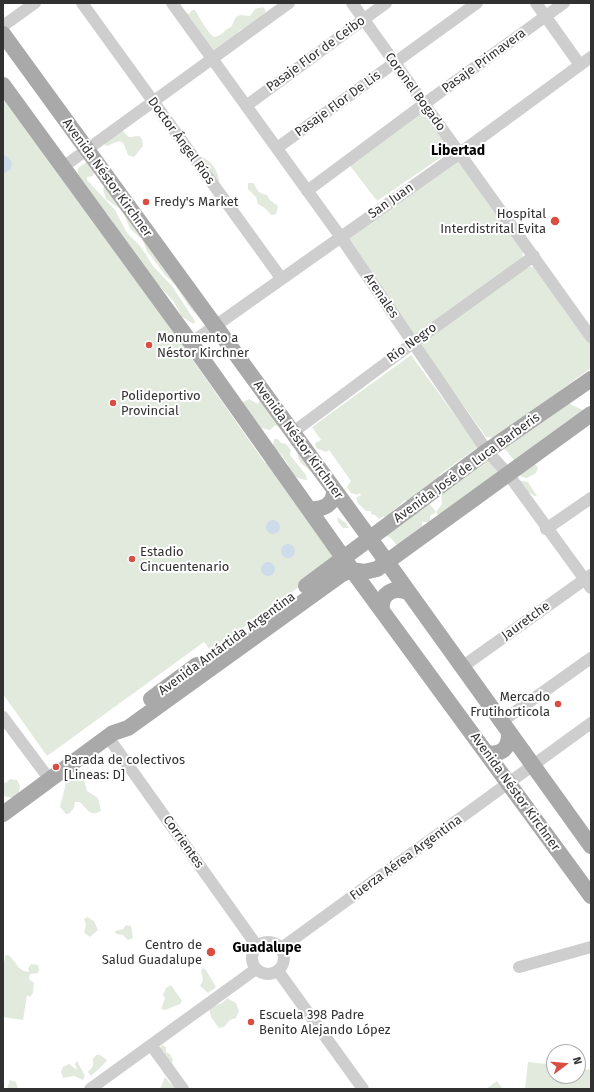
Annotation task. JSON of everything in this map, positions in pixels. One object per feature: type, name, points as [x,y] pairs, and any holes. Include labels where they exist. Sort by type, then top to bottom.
[{"type":"main road","name":"Avenida Néstor Kirchner","points":[[3,34],[387,562],[532,766],[591,846]]},
{"type":"main road","name":"Avenida Néstor Kirchner","points":[[3,85],[191,343],[308,509],[591,896]]},
{"type":"main road","name":"Avenida José de Luca Barberis","points":[[345,559],[487,451],[591,379]]},
{"type":"main road","points":[[345,559],[364,572],[377,569],[591,414]]},
{"type":"main road","points":[[308,509],[319,509],[327,506],[333,498],[334,489]]},
{"type":"main road","name":"Avenida Antártida Argentina","points":[[3,814],[111,735],[122,720],[345,559]]},
{"type":"main road","points":[[382,610],[381,602],[385,595],[392,590],[401,589],[408,592]]},
{"type":"main road","points":[[487,754],[501,752],[507,748],[505,728]]},
{"type":"street","points":[[3,26],[35,3]]},
{"type":"street","name":"Doctor Ángel Ríos","points":[[82,3],[281,278]]},
{"type":"street","name":"Arenales","points":[[172,3],[340,236],[487,451],[508,474],[546,529],[589,580]]},
{"type":"street","points":[[63,166],[289,3]]},
{"type":"street","name":"Coronel Bogado","points":[[352,3],[591,337]]},
{"type":"street","name":"Pasaje Flor de Ceibo","points":[[246,106],[386,3]]},
{"type":"street","name":"Pasaje Flor De Lis","points":[[277,148],[477,3]]},
{"type":"street","points":[[536,3],[580,65]]},
{"type":"street","name":"Pasaje Primavera","points":[[307,191],[564,3]]},
{"type":"street","name":"San Juan","points":[[191,343],[340,236],[460,153],[591,57]]},
{"type":"street","name":"Río Negro","points":[[292,433],[413,343],[534,256]]},
{"type":"street","points":[[546,529],[591,498]]},
{"type":"street","name":"Jauretche","points":[[462,667],[589,580]]},
{"type":"street","points":[[505,728],[591,658]]},
{"type":"street","points":[[3,717],[50,780]]},
{"type":"street","name":"Fuerza Aérea Argentina","points":[[280,949],[591,724]]},
{"type":"street","name":"Corrientes","points":[[111,735],[257,946]]},
{"type":"street","points":[[269,943],[280,949],[283,956],[282,964],[278,971],[266,974],[256,969],[252,957],[257,946],[269,943]]},
{"type":"street","points":[[519,967],[591,947]]},
{"type":"street","points":[[90,1089],[256,969]]},
{"type":"street","points":[[278,971],[363,1089]]},
{"type":"street","points":[[151,1045],[183,1089]]},
{"type":"shaded area","points":[[263,7],[266,11],[261,17],[211,52],[185,12],[189,14],[192,10],[195,10],[206,28],[214,37],[231,27],[236,17],[240,15],[250,16],[255,9]]},
{"type":"shaded area","name":"Polideportivo Provincial","points":[[3,97],[119,255],[265,463],[268,461],[337,557],[303,584],[211,651],[204,642],[47,756],[3,694]]},
{"type":"shaded area","points":[[422,109],[450,151],[377,201],[348,163]]},
{"type":"shaded area","points":[[120,128],[129,137],[139,136],[142,139],[143,146],[134,157],[128,155],[124,144],[120,141],[108,146],[104,145]]},
{"type":"shaded area","points":[[453,154],[523,251],[522,261],[417,335],[414,335],[345,236]]},
{"type":"shaded area","points":[[200,157],[207,160],[214,167],[218,175],[219,183]]},
{"type":"shaded area","points":[[88,161],[94,173],[93,176],[87,177],[87,180],[115,210],[127,233],[141,247],[153,266],[172,286],[195,321],[194,324],[182,317],[174,302],[145,270],[122,240],[111,219],[77,178],[78,168]]},
{"type":"shaded area","points":[[105,183],[200,318],[190,308],[175,285],[165,275],[147,251],[142,239],[130,229],[125,216],[119,208],[106,199],[103,189]]},
{"type":"shaded area","points":[[248,183],[253,183],[259,192],[267,195],[270,200],[278,206],[276,214],[271,215],[265,208],[258,204],[256,197],[248,189]]},
{"type":"shaded area","points":[[523,267],[536,267],[591,341],[591,368],[495,438],[486,437],[422,347],[422,343]]},
{"type":"shaded area","points":[[411,355],[478,447],[439,475],[441,477],[408,502],[405,500],[385,518],[384,516],[379,519],[375,515],[371,514],[371,511],[366,511],[358,503],[356,498],[361,495],[359,493],[358,495],[351,493],[347,487],[351,481],[329,450],[326,452],[316,448],[315,443],[321,440],[312,427]]},
{"type":"shaded area","points":[[249,399],[258,404],[260,400],[279,425],[274,426],[270,430],[261,428],[241,403]]},
{"type":"shaded area","points":[[566,402],[587,412],[543,439],[534,463],[538,468],[536,473],[527,478],[521,477],[514,460],[504,448]]},
{"type":"shaded area","points":[[274,439],[278,439],[281,443],[286,444],[291,450],[290,455],[306,475],[307,480],[296,477],[291,472],[282,455],[275,450],[273,446]]},
{"type":"shaded area","points":[[295,447],[318,478],[300,462]]},
{"type":"shaded area","points":[[485,457],[500,474],[438,515],[436,512],[442,504],[441,494]]},
{"type":"shaded area","points":[[518,480],[528,482],[537,496],[534,496],[524,489]]},
{"type":"shaded area","points":[[429,503],[436,512],[430,516],[430,522],[422,522],[423,530],[397,546],[392,539],[386,535]]},
{"type":"shaded area","points":[[337,517],[346,523],[349,528],[343,528],[338,522]]},
{"type":"shaded area","points":[[74,769],[81,771],[87,791],[98,798],[101,811],[91,813],[79,802],[75,802],[74,808],[69,814],[66,814],[60,807],[65,787],[66,774]]},
{"type":"shaded area","points":[[10,779],[17,780],[20,786],[18,796],[15,798],[3,796],[3,782],[6,783]]},
{"type":"shaded area","points":[[87,917],[94,921],[98,930],[90,937],[84,933],[86,924],[84,919]]},
{"type":"shaded area","points":[[126,925],[131,926],[133,938],[128,940],[123,935],[116,934],[115,931],[123,929]]},
{"type":"shaded area","points":[[5,955],[11,957],[19,967],[25,971],[29,972],[28,969],[31,964],[38,965],[38,973],[30,974],[29,979],[34,983],[33,993],[30,997],[27,995],[23,1020],[3,1017],[3,962],[5,960]]},
{"type":"shaded area","points":[[203,968],[206,970],[216,987],[208,993],[200,986],[203,980],[201,970]]},
{"type":"shaded area","points":[[171,985],[182,1001],[180,1004],[165,1010],[161,1009],[165,998],[163,995],[166,988]]},
{"type":"shaded area","points":[[227,998],[236,1003],[239,1011],[236,1018],[230,1020],[224,1027],[219,1028],[211,1017],[209,1008],[222,1003]]},
{"type":"shaded area","points":[[162,1045],[166,1047],[166,1052],[170,1054],[173,1060],[172,1063],[178,1073],[159,1049]]},
{"type":"shaded area","points":[[96,1055],[100,1055],[107,1060],[91,1076],[88,1072],[93,1066],[93,1059]]},
{"type":"shaded area","points":[[77,1061],[85,1076],[83,1080],[74,1076],[63,1078],[61,1072],[63,1067],[69,1064],[77,1070],[75,1064]]},
{"type":"shaded area","points":[[528,1062],[546,1064],[546,1084],[586,1084],[586,1069],[591,1070],[591,1089],[525,1089]]},
{"type":"shaded area","points":[[165,1077],[171,1084],[176,1085],[179,1089],[160,1089]]},
{"type":"shaded area","points":[[10,1080],[16,1082],[18,1089],[7,1089]]},
{"type":"shaded area","points":[[497,1081],[503,1089],[486,1089]]},
{"type":"water","points":[[3,155],[8,157],[12,162],[11,169],[5,173],[3,173]]},
{"type":"water","points":[[273,520],[278,522],[280,527],[278,532],[273,534],[268,532],[266,527],[268,522]]},
{"type":"water","points":[[288,544],[293,546],[295,551],[293,556],[288,558],[283,556],[281,551],[283,546]]},
{"type":"water","points":[[268,562],[273,564],[275,569],[273,574],[268,576],[263,574],[261,569],[263,564]]},
{"type":"place","name":"Fredy's Market","points":[[146,202]]},
{"type":"place","name":"Hospital Interdistrital Evita","points":[[555,221]]},
{"type":"place","name":"Monumento a Néstor Kirchner","points":[[149,345]]},
{"type":"place","name":"Polideportivo Provincial","points":[[113,403]]},
{"type":"place","name":"Estadio Cincuentenario","points":[[132,559]]},
{"type":"place","name":"Mercado Frutihorticola","points":[[558,704]]},
{"type":"place","name":"Parada de colectivos [Lineas: D]","points":[[56,767]]},
{"type":"place","name":"Centro de Salud Guadalupe","points":[[211,952]]},
{"type":"place","name":"Escuela 398 Padre Benito Alejando López","points":[[251,1022]]},
{"type":"district","name":"Libertad","points":[[458,151]]},
{"type":"district","name":"Guadalupe","points":[[267,948]]}]
